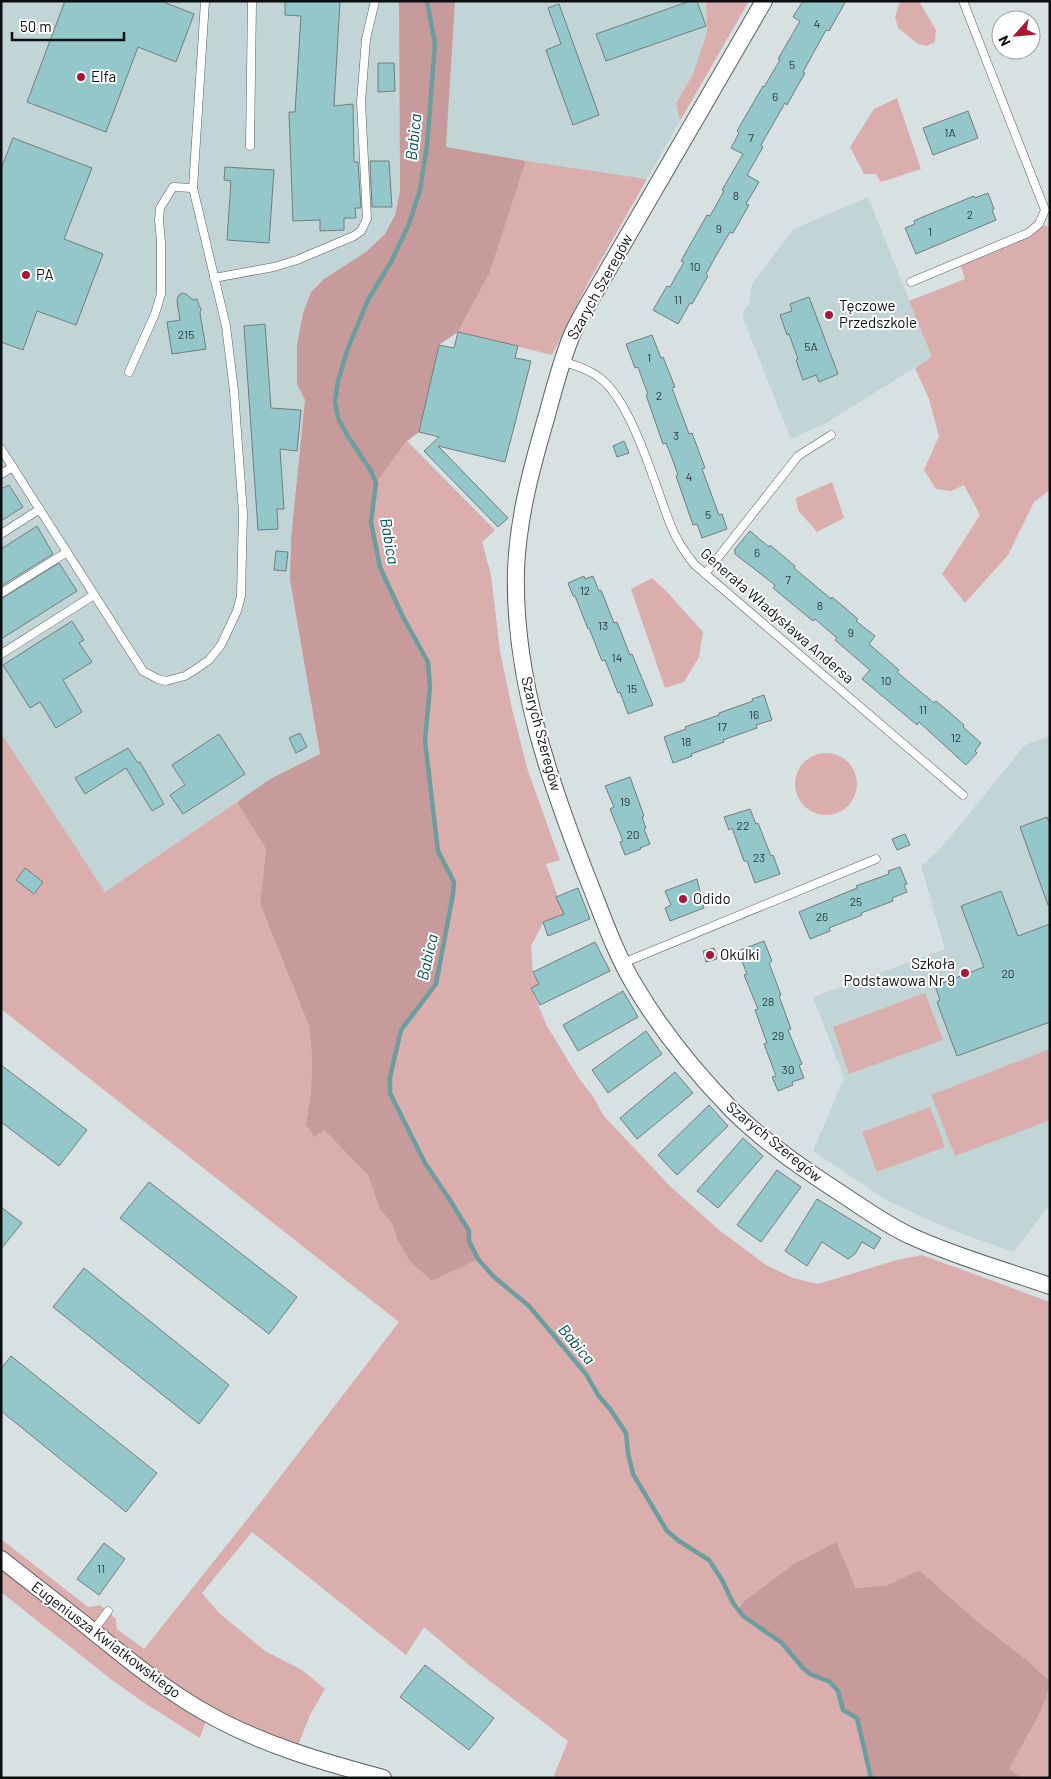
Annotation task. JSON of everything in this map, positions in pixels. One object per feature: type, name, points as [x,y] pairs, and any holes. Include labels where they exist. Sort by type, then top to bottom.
[{"type":"street","name":"Szarych Szeregów","points":[[764,1],[598,287],[572,334],[562,361],[524,498],[516,569],[520,641],[528,689],[544,757],[576,848],[623,963],[636,987],[670,1038],[705,1080],[734,1112],[798,1163],[873,1215],[912,1236],[1050,1286]]},
{"type":"street","name":"Eugeniusza Kwiatkowskiego","points":[[1,1559],[172,1692],[216,1718],[248,1734],[295,1752],[383,1778]]},
{"type":"lane","points":[[1,449],[143,670],[158,679],[166,681],[185,676],[209,660],[221,645],[237,610],[241,596],[244,513],[234,391],[226,326],[194,188],[205,1]]},
{"type":"lane","points":[[250,146],[252,1]]},
{"type":"lane","points":[[214,278],[274,267],[296,260],[354,236],[365,226],[367,219],[361,102],[366,39],[375,1]]},
{"type":"lane","points":[[911,282],[1028,233],[1040,224],[1045,210],[963,1]]},
{"type":"lane","points":[[129,372],[155,314],[161,294],[160,208],[166,195],[173,187],[194,188]]},
{"type":"lane","name":"Generała Władysława Andersa","points":[[562,361],[595,374],[606,383],[624,406],[671,528],[686,553],[705,574],[963,795]]},
{"type":"lane","points":[[705,574],[798,456],[831,435]]},
{"type":"lane","points":[[1,474],[13,467]]},
{"type":"lane","points":[[1,534],[40,509]]},
{"type":"lane","points":[[1,593],[67,552]]},
{"type":"lane","points":[[1,654],[94,595]]},
{"type":"lane","points":[[623,963],[876,859]]},
{"type":"lane","points":[[92,1631],[108,1612]]},
{"type":"shaded area","points":[[1,1],[399,1],[400,192],[395,215],[385,234],[366,252],[324,279],[311,292],[303,313],[297,345],[297,384],[305,400],[291,538],[290,580],[320,754],[270,779],[105,893],[1,733]]},
{"type":"shaded area","points":[[399,1],[455,1],[446,147],[526,161],[490,272],[458,332],[439,345],[419,432],[407,441],[376,483],[371,522],[380,567],[403,617],[428,662],[430,687],[425,741],[438,851],[454,882],[436,984],[401,1030],[390,1077],[390,1093],[425,1163],[469,1231],[469,1241],[478,1259],[432,1281],[410,1262],[397,1239],[392,1224],[380,1209],[368,1175],[324,1130],[314,1137],[306,1124],[311,1090],[312,1058],[309,1026],[260,904],[266,849],[237,802],[270,779],[320,754],[290,580],[291,538],[305,400],[297,384],[297,345],[303,313],[311,292],[324,279],[366,252],[385,234],[395,215],[400,191]]},
{"type":"shaded area","points":[[455,1],[706,1],[707,33],[693,74],[676,102],[680,121],[647,179],[585,171],[446,148]]},
{"type":"shaded area","points":[[706,1],[749,1],[680,121],[676,103],[693,74],[707,33]]},
{"type":"shaded area","points":[[900,1],[919,1],[936,30],[935,42],[927,46],[918,44],[898,28],[895,17]]},
{"type":"shaded area","points":[[897,98],[921,169],[881,182],[876,174],[864,174],[850,147],[874,109]]},
{"type":"shaded area","points":[[526,161],[647,179],[588,283],[552,355],[458,332],[490,272]]},
{"type":"shaded area","name":"Tęczowe Przedszkole","points":[[868,197],[932,357],[826,423],[791,439],[743,318],[743,311],[749,304],[752,284],[794,229]]},
{"type":"shaded area","points":[[1039,224],[1050,227],[1050,490],[1034,502],[1008,555],[965,603],[942,574],[980,515],[964,485],[951,491],[936,489],[924,470],[939,436],[929,399],[915,368],[932,357],[909,301],[965,279],[959,262]]},
{"type":"shaded area","points":[[407,441],[495,530],[482,542],[491,575],[500,651],[528,771],[560,860],[546,864],[564,914],[543,923],[531,946],[533,972],[539,984],[531,988],[547,1026],[603,1115],[670,1186],[719,1230],[766,1265],[793,1278],[818,1284],[897,1260],[922,1255],[1050,1302],[1050,1681],[919,1570],[888,1585],[856,1588],[835,1543],[794,1564],[743,1602],[738,1610],[743,1616],[782,1643],[810,1674],[830,1682],[838,1691],[843,1710],[857,1718],[871,1778],[553,1778],[568,1741],[469,1665],[424,1627],[406,1655],[252,1532],[202,1593],[219,1613],[265,1651],[302,1670],[325,1689],[310,1715],[295,1753],[208,1715],[200,1738],[112,1680],[1,1592],[1,1539],[88,1607],[100,1605],[116,1619],[117,1629],[144,1649],[257,1507],[399,1322],[1,1009],[1,733],[105,892],[237,802],[266,849],[260,904],[309,1026],[312,1058],[311,1090],[306,1124],[324,1130],[368,1175],[380,1209],[392,1224],[397,1239],[410,1262],[432,1281],[478,1258],[469,1241],[469,1231],[425,1163],[390,1093],[390,1077],[401,1030],[434,989],[453,882],[438,851],[425,741],[430,687],[428,662],[403,617],[380,567],[371,522],[376,483]]},
{"type":"shaded area","points":[[832,482],[844,518],[817,532],[798,510],[796,498]]},
{"type":"shaded area","points":[[652,578],[703,632],[699,657],[684,682],[665,688],[631,589]]},
{"type":"shaded area","name":"Szkoła Podstawowa Nr 9","points":[[1050,736],[1050,1204],[1014,1252],[951,1230],[886,1200],[813,1151],[844,1078],[813,997],[945,949],[921,866],[942,847],[1025,745]]},
{"type":"shaded area","points":[[826,753],[838,755],[848,762],[855,772],[857,784],[855,796],[848,806],[838,813],[826,815],[814,813],[804,806],[797,796],[795,784],[797,772],[804,762],[814,755]]},
{"type":"shaded area","points":[[925,993],[943,1040],[849,1074],[833,1027]]},
{"type":"shaded area","points":[[1050,1049],[1050,1120],[955,1156],[931,1095]]},
{"type":"shaded area","points":[[930,1107],[945,1147],[877,1172],[862,1132]]},
{"type":"shaded area","points":[[836,1542],[856,1588],[888,1585],[919,1570],[1050,1681],[1049,1689],[1040,1712],[1009,1769],[1022,1778],[871,1778],[857,1718],[843,1710],[838,1691],[830,1682],[810,1674],[782,1643],[743,1616],[738,1610],[743,1602],[794,1564]]},
{"type":"shaded area","points":[[1050,1687],[1050,1778],[1022,1778],[1009,1769]]},
{"type":"building","name":"Elfa","points":[[65,1],[161,1],[194,14],[176,62],[138,47],[106,132],[27,102]]},
{"type":"building","points":[[285,1],[340,1],[334,106],[353,104],[354,162],[358,162],[361,208],[355,208],[356,218],[344,218],[344,230],[320,231],[320,220],[293,221],[289,112],[295,112],[301,16],[285,15]]},
{"type":"building","points":[[690,1],[697,1],[706,26],[606,61],[596,34]]},
{"type":"building","points":[[803,1],[846,1],[829,31],[826,30],[787,105],[785,103],[761,145],[763,147],[747,175],[759,182],[746,204],[749,205],[733,233],[730,232],[706,274],[708,276],[678,324],[653,310],[667,286],[670,287],[684,262],[681,261],[707,215],[710,216],[724,191],[722,190],[743,154],[731,148],[739,133],[737,131],[780,60],[778,59],[800,21],[793,17]]},
{"type":"building","points":[[559,4],[599,115],[573,125],[546,50],[561,44],[548,8]]},
{"type":"building","points":[[378,63],[394,63],[395,91],[378,92]]},
{"type":"building","points":[[968,111],[978,138],[933,155],[923,128]]},
{"type":"building","name":"PA","points":[[13,138],[92,168],[64,239],[103,254],[76,325],[37,311],[23,350],[1,342],[1,169]]},
{"type":"building","points":[[370,161],[389,161],[392,207],[372,207]]},
{"type":"building","points":[[225,167],[274,170],[269,243],[227,240],[231,181],[224,180]]},
{"type":"building","points":[[988,193],[996,220],[916,254],[905,228],[915,224],[914,221],[925,216],[974,196],[975,198]]},
{"type":"building","points":[[182,293],[193,300],[197,299],[201,309],[206,349],[172,354],[167,322],[180,320],[177,301],[178,296]]},
{"type":"building","points":[[809,297],[838,374],[819,382],[816,375],[803,380],[796,360],[798,359],[780,315],[792,311],[790,304]]},
{"type":"building","points":[[265,324],[271,408],[301,410],[297,451],[280,449],[284,509],[277,509],[278,529],[258,530],[244,326]]},
{"type":"building","points":[[458,332],[518,346],[515,358],[531,361],[505,462],[438,446],[508,518],[498,527],[424,451],[439,437],[419,432],[439,345],[454,348]]},
{"type":"building","points":[[652,335],[675,387],[672,388],[689,434],[692,433],[705,468],[702,469],[719,515],[722,514],[727,529],[702,538],[697,524],[693,525],[676,476],[678,475],[672,458],[666,443],[663,444],[646,395],[648,394],[638,367],[635,368],[626,344]]},
{"type":"building","points":[[624,441],[629,453],[617,457],[613,446]]},
{"type":"building","points":[[9,485],[23,507],[1,521],[1,489]]},
{"type":"building","points":[[37,526],[53,554],[1,586],[1,549]]},
{"type":"building","points":[[750,531],[769,547],[770,545],[795,566],[794,568],[858,619],[856,621],[875,636],[869,644],[899,670],[897,672],[934,703],[936,701],[964,725],[963,727],[981,743],[975,751],[977,753],[966,765],[919,722],[917,725],[862,679],[870,670],[835,640],[837,638],[815,619],[813,621],[773,588],[775,585],[735,554],[735,549]]},
{"type":"building","points":[[276,551],[288,552],[286,571],[274,570]]},
{"type":"building","points":[[59,563],[77,591],[1,639],[1,599]]},
{"type":"building","points":[[584,576],[585,579],[593,576],[599,591],[601,590],[614,623],[617,622],[630,655],[632,654],[653,705],[628,714],[620,692],[618,693],[605,660],[602,661],[568,583]]},
{"type":"building","points":[[72,621],[84,640],[79,643],[92,662],[63,680],[82,712],[56,728],[40,702],[30,708],[3,665]]},
{"type":"building","points":[[764,695],[772,720],[756,725],[757,728],[723,740],[724,742],[673,763],[664,737]]},
{"type":"building","points":[[300,733],[307,747],[296,753],[289,738]]},
{"type":"building","points":[[219,734],[245,774],[183,814],[170,795],[185,785],[172,765]]},
{"type":"building","points":[[128,748],[138,763],[140,762],[164,804],[152,811],[126,768],[85,794],[75,778]]},
{"type":"building","points":[[630,777],[644,816],[642,817],[646,828],[644,829],[650,844],[625,855],[620,842],[623,841],[610,809],[614,807],[605,786]]},
{"type":"building","points":[[750,809],[756,824],[758,823],[771,856],[773,855],[780,874],[755,883],[747,861],[744,861],[732,828],[729,830],[724,817]]},
{"type":"building","points":[[1047,817],[1050,824],[1050,905],[1048,905],[1020,827]]},
{"type":"building","points":[[905,834],[910,845],[897,850],[892,839]]},
{"type":"building","points":[[900,867],[907,884],[904,885],[907,892],[892,898],[893,901],[861,913],[862,915],[829,928],[830,931],[810,939],[799,912],[857,888],[856,886],[889,874],[888,871]]},
{"type":"building","points":[[25,868],[43,882],[34,894],[16,880]]},
{"type":"building","name":"Odido","points":[[697,879],[704,908],[670,921],[665,908],[671,905],[665,891]]},
{"type":"building","points":[[578,888],[590,919],[548,936],[543,922],[564,914],[556,897]]},
{"type":"building","points":[[1001,891],[1018,936],[1050,924],[1050,1022],[957,1056],[937,1002],[940,1000],[935,986],[984,967],[961,906]]},
{"type":"building","points":[[764,941],[772,961],[769,963],[791,1029],[788,1030],[802,1064],[799,1065],[804,1078],[792,1082],[793,1085],[778,1091],[772,1077],[776,1076],[764,1044],[767,1043],[755,1010],[758,1009],[744,975],[747,974],[738,951]]},
{"type":"building","points":[[595,942],[610,971],[540,1005],[531,988],[539,984],[533,972]]},
{"type":"building","name":"Okulki","points":[[714,948],[717,959],[706,962],[703,951]]},
{"type":"building","points":[[623,991],[638,1017],[578,1051],[563,1025]]},
{"type":"building","points":[[646,1031],[662,1054],[608,1093],[592,1070]]},
{"type":"building","points":[[1,1065],[87,1130],[59,1166],[1,1122]]},
{"type":"building","points":[[675,1072],[693,1093],[637,1139],[620,1118]]},
{"type":"building","points":[[709,1105],[728,1126],[677,1175],[658,1155]]},
{"type":"building","points":[[743,1138],[763,1156],[718,1208],[697,1191]]},
{"type":"building","points":[[777,1170],[801,1187],[761,1242],[737,1225]]},
{"type":"building","points":[[149,1182],[297,1297],[269,1334],[120,1218]]},
{"type":"building","points":[[817,1199],[881,1238],[874,1249],[862,1242],[855,1254],[848,1259],[822,1242],[807,1266],[785,1251]]},
{"type":"building","points":[[1,1207],[22,1223],[1,1249]]},
{"type":"building","points":[[84,1268],[229,1385],[199,1424],[53,1307]]},
{"type":"building","points":[[11,1356],[157,1473],[126,1512],[1,1411],[1,1369]]},
{"type":"building","points":[[104,1543],[125,1559],[99,1595],[77,1579]]},
{"type":"building","points":[[425,1665],[494,1718],[469,1750],[400,1697]]},
{"type":"waterway","name":"Babica","points":[[427,1],[435,44],[427,145],[420,190],[409,224],[391,262],[368,300],[348,348],[338,381],[335,401],[338,418],[371,471],[376,483],[371,522],[380,567],[403,617],[428,662],[430,687],[425,741],[438,851],[454,882],[436,984],[401,1030],[390,1077],[390,1093],[425,1163],[469,1231],[469,1241],[478,1259],[494,1277],[529,1306],[586,1374],[598,1395],[626,1433],[633,1474],[667,1531],[709,1560],[722,1580],[733,1603],[743,1616],[782,1643],[810,1674],[830,1682],[838,1691],[843,1710],[857,1718],[871,1778]]},
{"type":"place","name":"Elfa","points":[[81,77]]},
{"type":"place","name":"PA","points":[[26,275]]},
{"type":"place","name":"Tęczowe Przedszkole","points":[[829,315]]},
{"type":"place","name":"Odido","points":[[683,899]]},
{"type":"place","name":"Okulki","points":[[710,955]]},
{"type":"place","name":"Szkoła Podstawowa Nr 9","points":[[965,973]]}]
